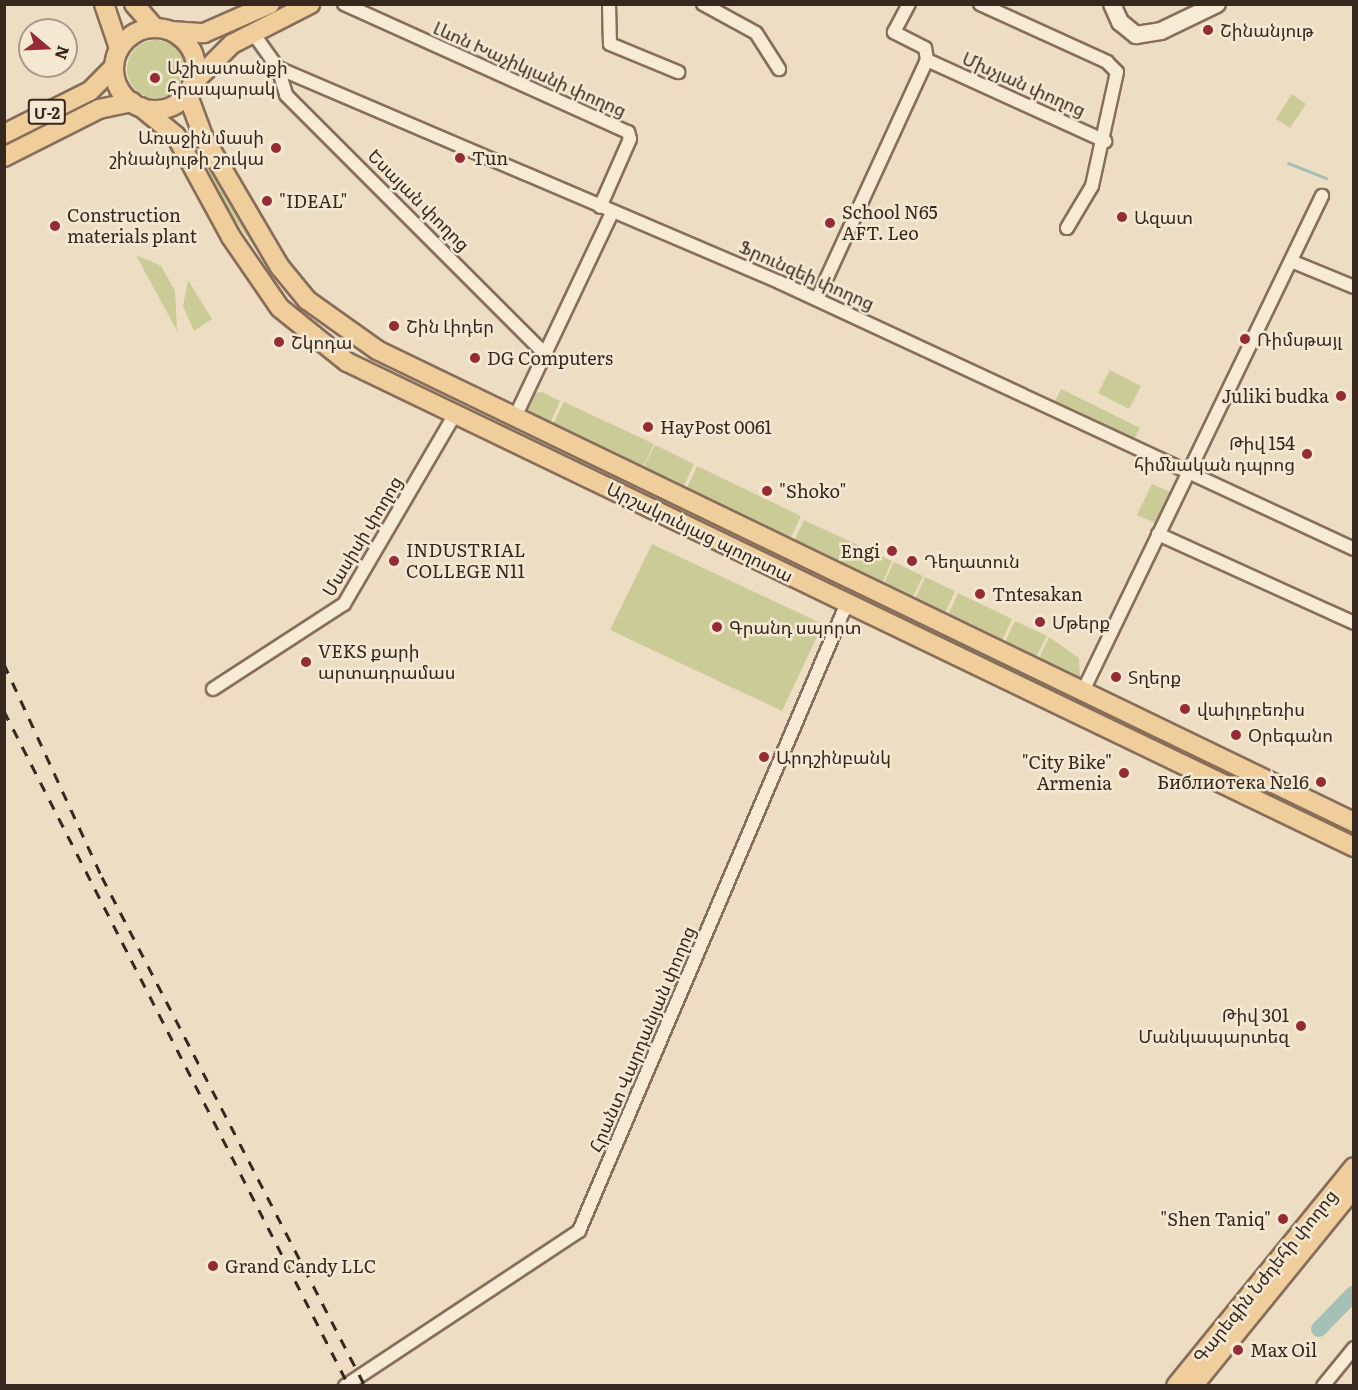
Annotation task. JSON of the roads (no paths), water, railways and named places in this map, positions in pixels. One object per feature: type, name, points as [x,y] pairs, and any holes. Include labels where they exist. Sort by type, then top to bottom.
[{"type":"main road","points":[[104,4],[119,48]]},
{"type":"main road","points":[[134,4],[162,29],[189,47],[190,89]]},
{"type":"main road","points":[[270,4],[204,33],[162,29],[134,33],[119,48],[114,67],[118,87],[136,105],[171,106],[232,44],[310,4]]},
{"type":"main road","name":"Մ-2","points":[[4,134],[90,91],[114,67]]},
{"type":"main road","name":"Արշակունյաց պողոտա","points":[[190,89],[203,136],[258,232],[307,300],[377,350],[1353,822]]},
{"type":"main road","name":"Արշակունյաց պողոտա","points":[[136,105],[176,136],[231,237],[288,316],[355,367],[1353,847]]},
{"type":"main road","name":"Մ-2","points":[[4,157],[99,109],[136,105]]},
{"type":"main road","points":[[288,316],[301,315],[307,300]]},
{"type":"main road","points":[[454,414],[466,393]]},
{"type":"main road","points":[[847,603],[857,581]]},
{"type":"main road","points":[[1258,801],[1274,795],[1266,780]]},
{"type":"main road","points":[[1288,816],[1287,801],[1300,796]]},
{"type":"main road","name":"Գարեգին Նժդեհի փողոց","points":[[1176,1386],[1353,1167]]},
{"type":"main road","name":"Գարեգին Նժդեհի փողոց","points":[[1193,1386],[1353,1188]]},
{"type":"street","name":"Լևոն Խաչիկյանի փողոց","points":[[344,4],[628,132],[630,139],[600,207]]},
{"type":"street","points":[[609,4],[610,44],[678,72]]},
{"type":"street","points":[[703,4],[756,33],[779,69]]},
{"type":"street","points":[[817,299],[927,60],[925,48],[894,32],[909,4]]},
{"type":"street","points":[[980,4],[1115,68],[1106,141],[1092,186],[1067,228]]},
{"type":"street","points":[[1112,4],[1120,22],[1136,35],[1161,31],[1217,4]]},
{"type":"street","points":[[253,33],[278,68]]},
{"type":"street","name":"Մխչյան փողոց","points":[[927,60],[1106,141]]},
{"type":"street","name":"Ֆրունզեի փողոց","points":[[278,68],[817,299],[1353,549]]},
{"type":"street","name":"Եսայան փողոց","points":[[278,68],[286,95],[545,354]]},
{"type":"street","points":[[1083,691],[1322,196]]},
{"type":"street","points":[[515,417],[612,213]]},
{"type":"street","points":[[1291,261],[1353,287]]},
{"type":"street","name":"Մասիսի փողոց","points":[[213,689],[344,604],[454,414]]},
{"type":"street","points":[[1158,534],[1353,623]]},
{"type":"street","name":"Հրանտ Վարդանյան փողոց","points":[[345,1386],[579,1231],[847,603]]},
{"type":"street","points":[[1323,1386],[1353,1348]]},
{"type":"waterway","points":[[1288,163],[1326,178]]},
{"type":"waterway","points":[[1319,1329],[1353,1294]]},
{"type":"railway","points":[[4,664],[102,877],[365,1386]]},
{"type":"railway","points":[[4,711],[349,1386]]},
{"type":"place","name":"Շինանյութ","points":[[1208,30]]},
{"type":"place","name":"Աշխատանքի հրապարակ","points":[[155,78]]},
{"type":"place","name":"Առաջին մասի շինանյութի շուկա","points":[[276,148]]},
{"type":"place","name":"Tun","points":[[460,158]]},
{"type":"place","name":"\"IDEAL\"","points":[[267,201]]},
{"type":"place","name":"Ազատ","points":[[1122,217]]},
{"type":"place","name":"School N65 AFT. Leo","points":[[830,223]]},
{"type":"place","name":"Construction materials plant","points":[[55,226]]},
{"type":"place","name":"Շին Լիդեր","points":[[394,326]]},
{"type":"place","name":"Ռիմսթայլ","points":[[1245,339]]},
{"type":"place","name":"Շկոդա","points":[[279,342]]},
{"type":"place","name":"DG Computers","points":[[475,358]]},
{"type":"place","name":"Juliki budka","points":[[1341,396]]},
{"type":"place","name":"HayPost 0061","points":[[648,427]]},
{"type":"place","name":"Թիվ 154 հիմնական դպրոց","points":[[1307,454]]},
{"type":"place","name":"\"Shoko\"","points":[[767,491]]},
{"type":"place","name":"Engi","points":[[892,551]]},
{"type":"place","name":"INDUSTRIAL COLLEGE N11","points":[[394,561]]},
{"type":"place","name":"Դեղատուն","points":[[912,561]]},
{"type":"place","name":"Tntesakan","points":[[980,594]]},
{"type":"place","name":"Մթերք","points":[[1040,622]]},
{"type":"place","name":"Գրանդ սպորտ","points":[[717,627]]},
{"type":"place","name":"VEKS քարի արտադրամաս","points":[[306,662]]},
{"type":"place","name":"Տղերք","points":[[1116,677]]},
{"type":"place","name":"վաիլդբեռիս","points":[[1185,709]]},
{"type":"place","name":"Օրեգանո","points":[[1236,735]]},
{"type":"place","name":"Արդշինբանկ","points":[[764,757]]},
{"type":"place","name":"\"City Bike\" Armenia","points":[[1124,773]]},
{"type":"place","name":"Библиотека №16","points":[[1321,782]]},
{"type":"place","name":"Թիվ 301 Մանկապարտեզ","points":[[1301,1026]]},
{"type":"place","name":"\"Shen Taniq\"","points":[[1283,1219]]},
{"type":"place","name":"Grand Candy LLC","points":[[213,1266]]},
{"type":"place","name":"Max Oil","points":[[1238,1350]]}]
